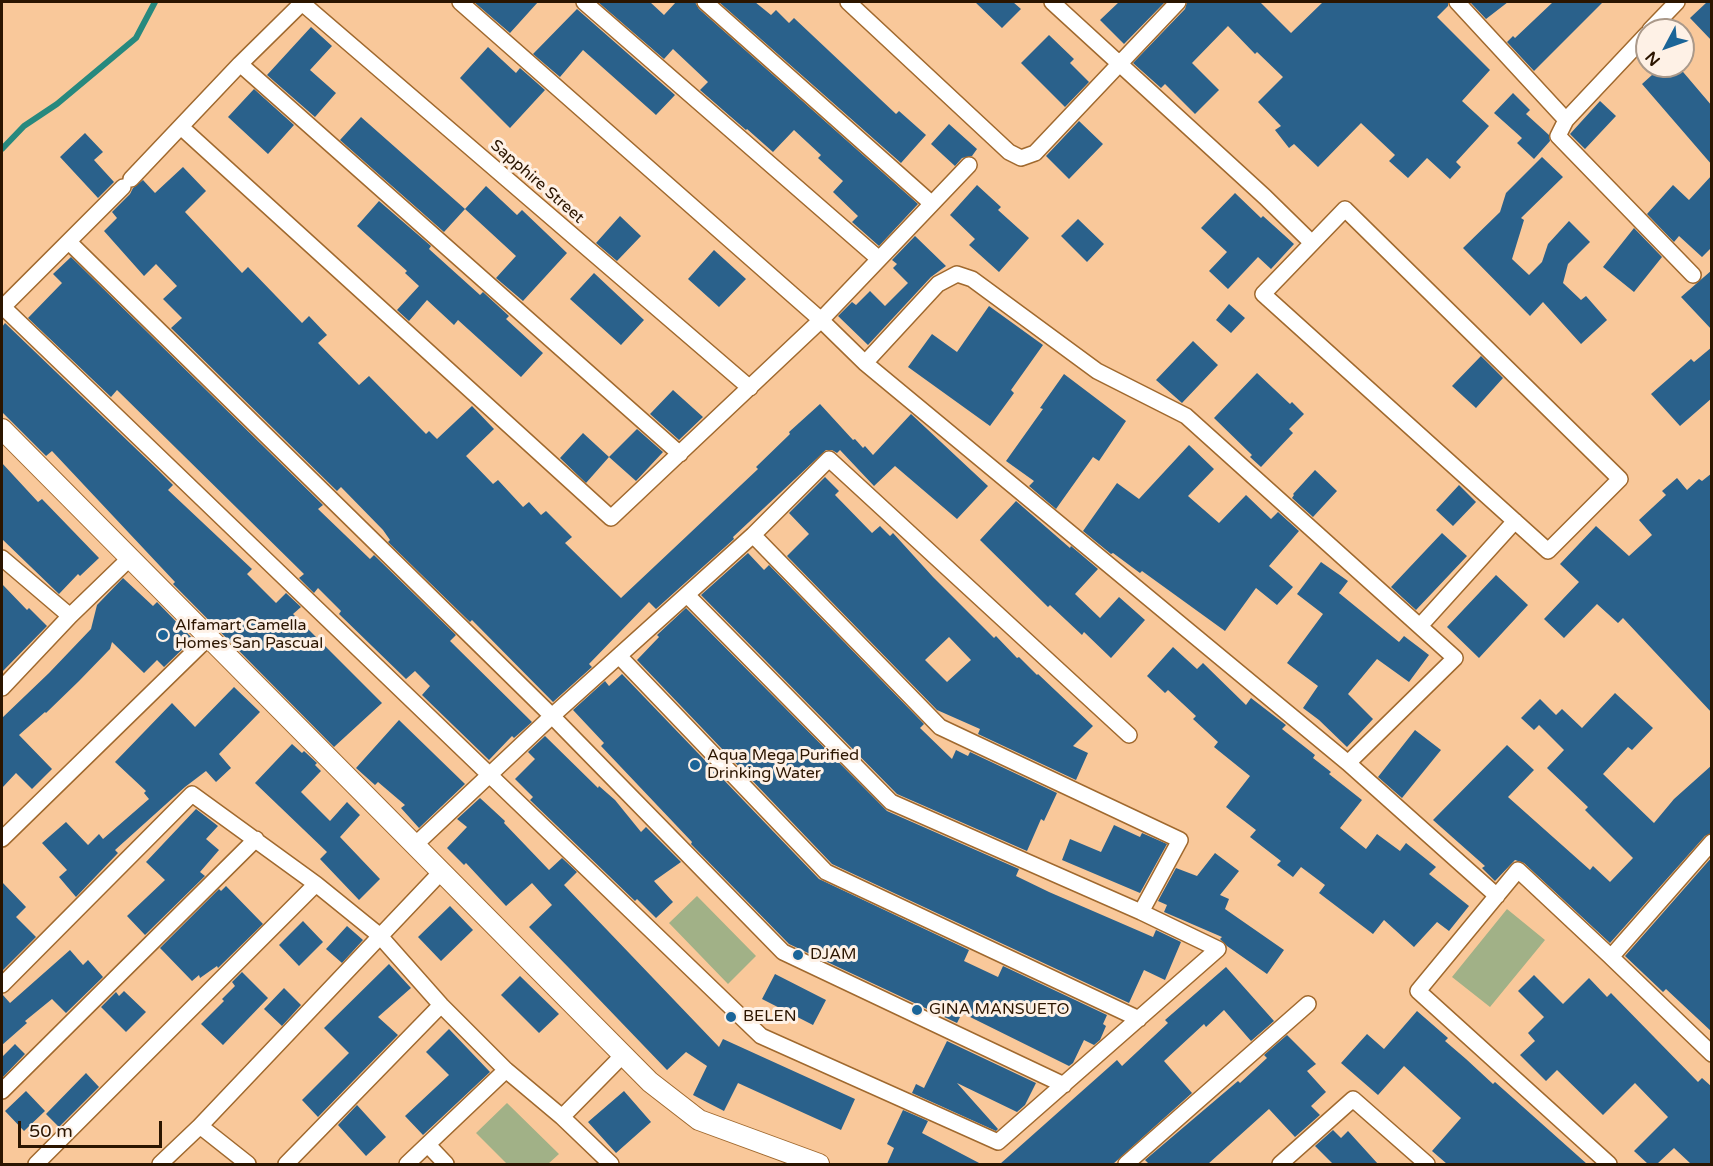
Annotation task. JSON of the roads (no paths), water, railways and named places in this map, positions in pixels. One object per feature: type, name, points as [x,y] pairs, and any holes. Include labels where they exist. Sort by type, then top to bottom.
[{"type":"street","points":[[302,2],[69,242],[2,307],[761,1036],[998,1142],[1218,949],[1142,912],[891,802],[688,596]]},
{"type":"street","name":"Sapphire Street","points":[[302,2],[750,388]]},
{"type":"street","points":[[460,2],[822,320],[865,363],[1348,763],[1497,896]]},
{"type":"street","points":[[584,2],[879,258]]},
{"type":"street","points":[[705,2],[931,204]]},
{"type":"street","points":[[848,2],[1009,152],[1021,158],[1035,153],[1178,2]]},
{"type":"street","points":[[1052,2],[1312,243]]},
{"type":"street","points":[[1457,2],[1566,120]]},
{"type":"street","points":[[1662,18],[1677,2]]},
{"type":"street","points":[[1635,47],[1566,120],[1558,136],[1693,275]]},
{"type":"street","points":[[240,64],[680,454]]},
{"type":"street","points":[[181,127],[612,518],[822,320],[969,165]]},
{"type":"street","points":[[1345,209],[1620,479],[1548,551],[1515,521],[1263,294],[1345,209]]},
{"type":"street","points":[[69,242],[552,716],[783,952],[1064,1085]]},
{"type":"street","points":[[865,363],[938,284],[957,274],[972,279],[1097,371],[1186,416],[1455,658],[1348,763]]},
{"type":"street","points":[[2,429],[650,1082],[699,1120],[819,1164]]},
{"type":"street","points":[[416,844],[552,716],[753,536],[829,459],[1129,735]]},
{"type":"street","points":[[1420,626],[1515,521]]},
{"type":"street","points":[[753,536],[940,727],[1180,840],[1142,912]]},
{"type":"street","points":[[2,688],[70,616],[130,558]]},
{"type":"street","points":[[3,562],[70,616]]},
{"type":"street","points":[[2,839],[209,637]]},
{"type":"street","points":[[620,656],[825,872],[1139,1019]]},
{"type":"street","points":[[2,985],[192,794],[316,884],[379,936],[441,1005],[506,1070],[611,1164]]},
{"type":"street","points":[[2,1091],[256,839]]},
{"type":"street","points":[[1611,957],[1712,842]]},
{"type":"street","points":[[1609,1164],[1418,991],[1518,870],[1712,1054]]},
{"type":"street","points":[[160,1164],[200,1126],[442,871]]},
{"type":"street","points":[[36,1164],[316,884]]},
{"type":"street","points":[[1126,1164],[1308,1004]]},
{"type":"street","points":[[286,1164],[441,1005]]},
{"type":"street","points":[[561,1117],[623,1055]]},
{"type":"street","points":[[407,1164],[506,1070]]},
{"type":"street","points":[[1280,1164],[1353,1099],[1427,1164]]},
{"type":"street","points":[[200,1126],[246,1164]]},
{"type":"street","points":[[428,1145],[446,1164]]},
{"type":"waterway","points":[[2,149],[24,126],[57,104],[136,38],[155,2]]},
{"type":"place","name":"Alfamart Camella Homes San Pascual","points":[[163,635]]},
{"type":"place","name":"Aqua Mega Purified Drinking Water","points":[[695,765]]},
{"type":"place","name":"DJAM","points":[[798,955]]},
{"type":"place","name":"GINA MANSUETO","points":[[917,1010]]},
{"type":"place","name":"BELEN","points":[[731,1017]]}]
